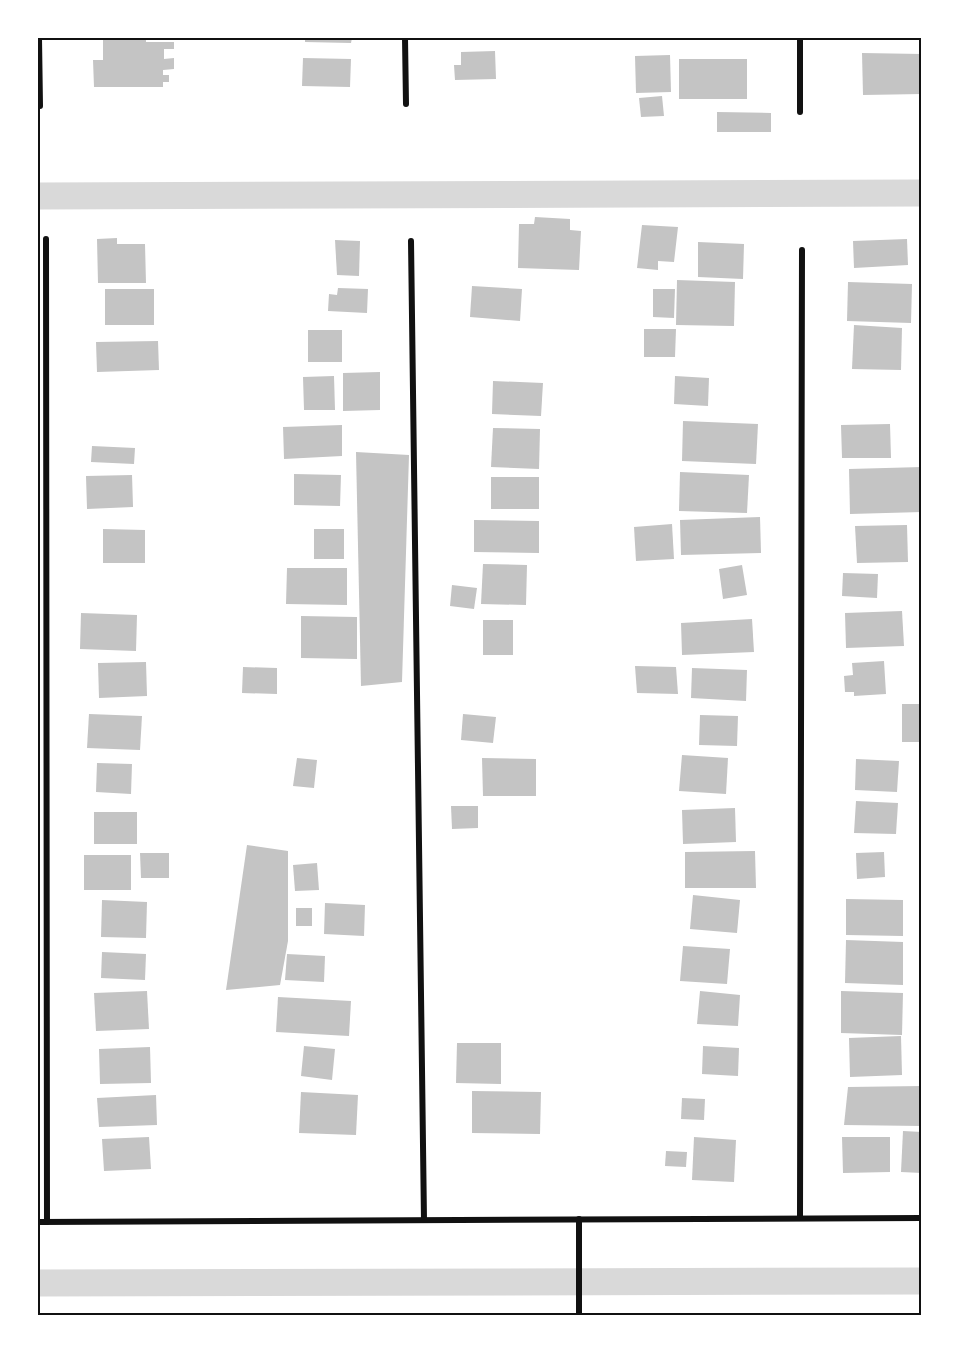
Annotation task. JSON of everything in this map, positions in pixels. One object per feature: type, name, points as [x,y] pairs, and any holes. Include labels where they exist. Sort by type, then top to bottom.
[{"type":"street","points":[[39,38],[40,106]]},
{"type":"street","points":[[405,38],[406,104]]},
{"type":"street","points":[[800,38],[800,111]]},
{"type":"street","points":[[46,239],[47,1222]]},
{"type":"street","points":[[411,241],[424,1220]]},
{"type":"street","points":[[800,1218],[802,250]]},
{"type":"street","points":[[38,1222],[921,1218]]},
{"type":"street","points":[[579,1220],[579,1316]]},
{"type":"building","points":[[103,38],[146,38],[146,42],[174,42],[174,49],[164,49],[164,59],[174,58],[174,69],[163,70],[163,75],[169,75],[169,82],[163,82],[163,87],[94,87],[93,60],[103,60]]},
{"type":"building","points":[[305,38],[352,38],[351,43],[305,42]]},
{"type":"building","points":[[495,51],[496,79],[455,80],[454,65],[461,65],[461,52]]},
{"type":"building","points":[[862,53],[922,54],[922,94],[863,95]]},
{"type":"building","points":[[670,55],[671,92],[636,93],[635,56]]},
{"type":"building","points":[[303,58],[351,59],[350,87],[302,86]]},
{"type":"building","points":[[679,59],[747,59],[747,99],[679,99]]},
{"type":"building","points":[[662,96],[664,116],[641,117],[639,98]]},
{"type":"building","points":[[717,112],[771,113],[771,132],[717,132]]},
{"type":"building","points":[[535,217],[570,219],[570,230],[581,231],[579,270],[518,268],[519,224],[534,224]]},
{"type":"building","points":[[642,225],[678,227],[674,262],[658,261],[658,270],[637,268]]},
{"type":"building","points":[[117,238],[117,244],[145,244],[146,283],[98,283],[97,239]]},
{"type":"building","points":[[907,239],[908,265],[854,268],[853,241]]},
{"type":"building","points":[[335,240],[360,241],[359,276],[337,275]]},
{"type":"building","points":[[698,242],[744,244],[743,279],[698,277]]},
{"type":"building","points":[[677,280],[735,282],[734,326],[676,325]]},
{"type":"building","points":[[848,282],[912,284],[911,323],[847,321]]},
{"type":"building","points":[[472,286],[522,289],[520,321],[470,317]]},
{"type":"building","points":[[338,288],[368,289],[367,313],[328,311],[329,294],[337,295]]},
{"type":"building","points":[[105,289],[154,289],[154,325],[105,325]]},
{"type":"building","points":[[653,289],[675,289],[674,318],[653,317]]},
{"type":"building","points":[[854,325],[902,328],[901,370],[852,369]]},
{"type":"building","points":[[644,329],[676,329],[675,357],[644,357]]},
{"type":"building","points":[[308,330],[342,330],[342,362],[308,362]]},
{"type":"building","points":[[158,341],[159,370],[97,372],[96,342]]},
{"type":"building","points":[[380,372],[380,410],[343,411],[343,373]]},
{"type":"building","points":[[334,376],[335,410],[304,410],[303,377]]},
{"type":"building","points":[[675,376],[709,378],[708,406],[674,404]]},
{"type":"building","points":[[493,381],[543,383],[541,416],[492,414]]},
{"type":"building","points":[[683,421],[758,424],[756,464],[682,461]]},
{"type":"building","points":[[890,424],[891,458],[842,458],[841,425]]},
{"type":"building","points":[[342,425],[342,456],[284,459],[283,427]]},
{"type":"building","points":[[493,428],[540,429],[539,469],[491,467]]},
{"type":"building","points":[[92,446],[135,448],[134,464],[91,462]]},
{"type":"building","points":[[356,452],[409,455],[402,682],[361,686]]},
{"type":"building","points":[[922,467],[922,512],[850,514],[849,469]]},
{"type":"building","points":[[680,472],[749,475],[747,513],[679,511]]},
{"type":"building","points":[[294,474],[341,475],[340,506],[294,505]]},
{"type":"building","points":[[132,475],[133,507],[87,509],[86,476]]},
{"type":"building","points":[[491,477],[539,477],[539,509],[491,509]]},
{"type":"building","points":[[760,517],[761,553],[681,555],[680,520]]},
{"type":"building","points":[[474,520],[539,521],[539,553],[474,552]]},
{"type":"building","points":[[672,524],[674,559],[636,561],[634,527]]},
{"type":"building","points":[[907,525],[908,562],[857,563],[855,526]]},
{"type":"building","points":[[103,529],[145,530],[145,563],[103,563]]},
{"type":"building","points":[[314,529],[344,529],[344,559],[314,559]]},
{"type":"building","points":[[483,564],[527,565],[526,605],[481,604]]},
{"type":"building","points":[[742,565],[747,595],[723,599],[719,569]]},
{"type":"building","points":[[287,568],[347,568],[347,605],[286,604]]},
{"type":"building","points":[[843,573],[878,574],[877,598],[842,596]]},
{"type":"building","points":[[452,585],[477,588],[474,609],[450,606]]},
{"type":"building","points":[[902,611],[904,646],[846,648],[845,613]]},
{"type":"building","points":[[81,613],[137,615],[136,651],[80,649]]},
{"type":"building","points":[[301,616],[357,617],[357,659],[301,658]]},
{"type":"building","points":[[752,619],[754,652],[682,655],[681,623]]},
{"type":"building","points":[[483,620],[513,620],[513,655],[483,655]]},
{"type":"building","points":[[884,661],[886,694],[854,696],[854,692],[845,692],[844,676],[853,675],[852,663]]},
{"type":"building","points":[[146,662],[147,696],[99,698],[98,663]]},
{"type":"building","points":[[635,666],[676,667],[678,694],[637,693]]},
{"type":"building","points":[[243,667],[277,668],[277,694],[242,693]]},
{"type":"building","points":[[692,668],[747,670],[746,701],[691,698]]},
{"type":"building","points":[[902,704],[922,704],[922,742],[902,742]]},
{"type":"building","points":[[89,714],[142,716],[140,750],[87,748]]},
{"type":"building","points":[[463,714],[496,717],[493,743],[461,740]]},
{"type":"building","points":[[700,715],[738,716],[737,746],[699,745]]},
{"type":"building","points":[[682,755],[728,758],[726,794],[679,791]]},
{"type":"building","points":[[297,758],[317,760],[314,788],[293,786]]},
{"type":"building","points":[[482,758],[536,759],[536,796],[483,796]]},
{"type":"building","points":[[856,759],[899,761],[897,792],[855,790]]},
{"type":"building","points":[[97,763],[132,764],[131,794],[96,792]]},
{"type":"building","points":[[856,801],[898,803],[896,834],[854,833]]},
{"type":"building","points":[[451,806],[478,806],[478,828],[452,829]]},
{"type":"building","points":[[735,808],[736,842],[683,844],[682,810]]},
{"type":"building","points":[[94,812],[137,812],[137,844],[94,844]]},
{"type":"building","points":[[247,845],[288,851],[288,941],[280,985],[226,990]]},
{"type":"building","points":[[755,851],[756,888],[685,888],[685,852]]},
{"type":"building","points":[[884,852],[885,877],[857,879],[856,853]]},
{"type":"building","points":[[140,853],[169,853],[169,878],[141,878]]},
{"type":"building","points":[[84,855],[131,855],[131,890],[84,890]]},
{"type":"building","points":[[317,863],[319,890],[295,891],[293,865]]},
{"type":"building","points":[[693,895],[740,900],[737,933],[690,929]]},
{"type":"building","points":[[846,899],[903,900],[903,936],[846,935]]},
{"type":"building","points":[[102,900],[147,902],[146,938],[101,937]]},
{"type":"building","points":[[325,903],[365,905],[364,936],[324,934]]},
{"type":"building","points":[[296,908],[312,908],[312,926],[296,926]]},
{"type":"building","points":[[846,940],[903,942],[903,985],[845,983]]},
{"type":"building","points":[[683,946],[730,949],[727,984],[680,981]]},
{"type":"building","points":[[102,952],[146,954],[145,980],[101,978]]},
{"type":"building","points":[[287,954],[325,956],[324,982],[285,980]]},
{"type":"building","points":[[147,991],[149,1029],[96,1031],[94,993]]},
{"type":"building","points":[[700,991],[740,995],[738,1026],[697,1024]]},
{"type":"building","points":[[841,991],[903,993],[902,1035],[841,1033]]},
{"type":"building","points":[[278,997],[351,1001],[349,1036],[276,1032]]},
{"type":"building","points":[[901,1036],[902,1075],[850,1077],[849,1038]]},
{"type":"building","points":[[457,1043],[501,1043],[501,1084],[456,1083]]},
{"type":"building","points":[[304,1046],[335,1049],[332,1080],[301,1076]]},
{"type":"building","points":[[703,1046],[739,1048],[738,1076],[702,1074]]},
{"type":"building","points":[[150,1047],[151,1083],[100,1084],[99,1049]]},
{"type":"building","points":[[922,1086],[922,1126],[844,1125],[848,1087]]},
{"type":"building","points":[[472,1091],[541,1092],[540,1134],[472,1133]]},
{"type":"building","points":[[301,1092],[358,1095],[356,1135],[299,1133]]},
{"type":"building","points":[[156,1095],[157,1125],[99,1127],[97,1098]]},
{"type":"building","points":[[682,1098],[705,1099],[704,1120],[681,1119]]},
{"type":"building","points":[[903,1131],[922,1132],[922,1173],[901,1172]]},
{"type":"building","points":[[149,1137],[151,1169],[104,1171],[102,1139]]},
{"type":"building","points":[[694,1137],[736,1140],[734,1182],[692,1180]]},
{"type":"building","points":[[842,1137],[890,1137],[890,1172],[843,1173]]},
{"type":"building","points":[[666,1151],[687,1152],[686,1167],[665,1166]]},
{"type":"waterway","points":[[38,196],[922,193]]},
{"type":"waterway","points":[[38,1283],[922,1281]]}]
